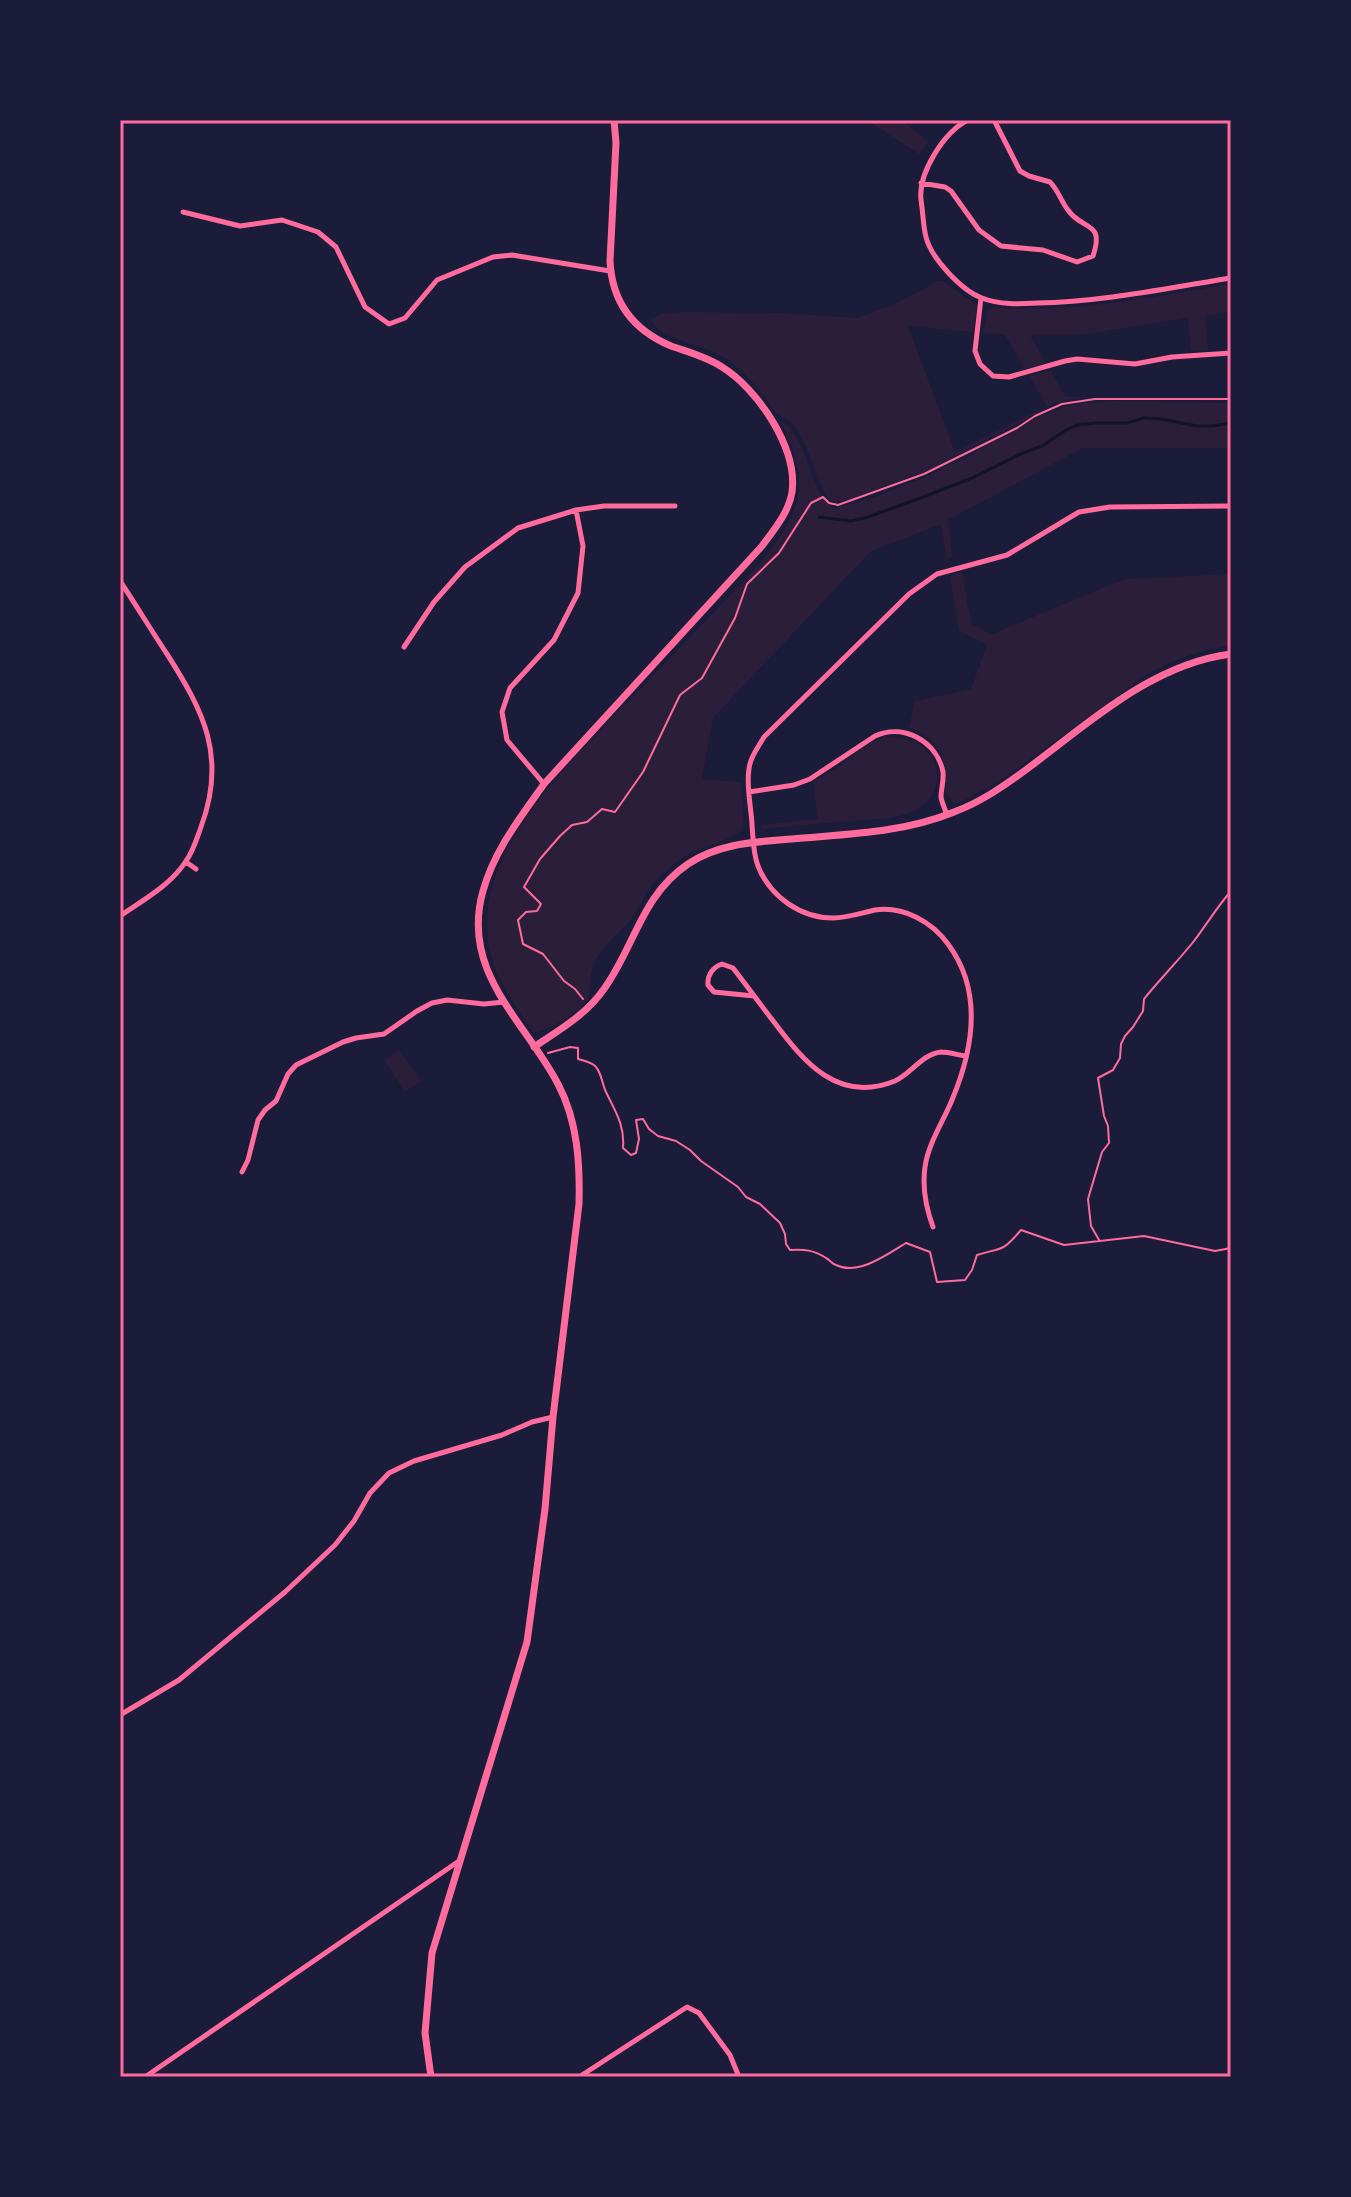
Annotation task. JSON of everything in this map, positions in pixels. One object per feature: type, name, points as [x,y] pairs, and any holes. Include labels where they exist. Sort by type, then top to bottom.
[{"type":"street","points":[[431,2077],[425,2033],[432,1953],[527,1642],[579,1204],[577,1145],[567,1106],[558,1084],[504,1002],[485,964],[479,932],[480,902],[493,862],[544,784],[762,546],[781,519],[792,492],[792,471],[786,452],[771,420],[751,393],[735,376],[717,364],[661,341],[638,326],[617,297],[610,271],[616,143],[614,120]]},
{"type":"street","points":[[968,120],[961,123],[939,146],[921,183],[921,194],[927,240],[952,279],[981,298],[1011,303],[1049,303],[1106,298],[1231,278]]},
{"type":"street","points":[[921,183],[951,191],[979,230],[1001,246],[1043,250],[1077,262],[1093,256],[1098,242],[1094,229],[1070,213],[1050,182],[1020,171],[994,120]]},
{"type":"street","points":[[183,212],[240,226],[282,220],[318,232],[336,247],[365,307],[389,324],[405,318],[437,280],[493,257],[512,255],[610,271]]},
{"type":"street","points":[[981,298],[975,351],[980,364],[993,376],[1009,377],[1077,359],[1142,364],[1162,358],[1231,353]]},
{"type":"street","points":[[404,647],[434,602],[465,567],[518,528],[576,510],[604,506],[675,506]]},
{"type":"street","points":[[933,1227],[925,1196],[925,1164],[959,1082],[972,1021],[970,993],[961,965],[938,932],[916,917],[891,910],[835,918],[813,916],[793,908],[776,894],[757,863],[753,842],[749,792],[751,759],[764,737],[909,594],[937,574],[1007,555],[1079,512],[1110,507],[1231,506]]},
{"type":"street","points":[[544,784],[507,740],[502,712],[510,688],[554,640],[578,593],[583,546],[576,510]]},
{"type":"street","points":[[120,581],[192,694],[206,729],[212,766],[204,818],[186,862],[160,889],[120,916]]},
{"type":"street","points":[[534,1047],[589,1007],[611,978],[651,901],[670,879],[691,862],[737,844],[894,829],[947,815],[998,790],[1153,679],[1186,664],[1231,654]]},
{"type":"street","points":[[749,792],[803,782],[882,732],[898,731],[919,739],[934,753],[943,774],[941,797],[947,815]]},
{"type":"street","points":[[186,862],[196,869]]},
{"type":"street","points":[[754,996],[717,993],[708,985],[709,975],[719,965],[730,966],[754,996],[806,1062],[837,1082],[877,1086],[902,1077],[935,1054],[965,1056]]},
{"type":"street","points":[[242,1172],[258,1120],[282,1093],[288,1074],[296,1065],[343,1042],[384,1034],[432,1003],[447,1000],[484,1004],[504,1002]]},
{"type":"street","points":[[120,1715],[179,1680],[285,1592],[335,1545],[370,1493],[389,1473],[414,1461],[553,1417]]},
{"type":"street","points":[[145,2077],[460,1861]]},
{"type":"street","points":[[579,2077],[687,2007],[699,2013],[730,2055],[739,2077]]},
{"type":"path","points":[[589,1007],[543,954],[523,944],[518,920],[526,912],[537,911],[541,904],[524,887],[540,859],[572,825],[587,822],[602,809],[615,812],[643,772],[680,695],[702,678],[735,618],[747,584],[779,553],[811,503],[823,497],[829,503],[838,505],[896,486],[970,453],[1035,416],[1070,402],[1095,399],[1231,399]]},
{"type":"path","points":[[1099,1241],[1091,1226],[1088,1199],[1102,1152],[1109,1143],[1098,1078],[1113,1070],[1120,1058],[1121,1044],[1143,1011],[1144,999],[1195,940],[1215,914],[1220,901],[1231,891]]},
{"type":"path","points":[[534,1047],[550,1054],[570,1047],[578,1048],[578,1059],[597,1068],[604,1090],[621,1121],[623,1148],[631,1155],[636,1153],[639,1139],[636,1120],[643,1119],[658,1136],[676,1141],[690,1150],[738,1187],[746,1197],[760,1204],[780,1223],[790,1250],[808,1249],[835,1265],[846,1268],[870,1264],[906,1243],[930,1252],[937,1282],[965,1280],[977,1255],[994,1253],[1008,1246],[1021,1230],[1064,1245],[1144,1236],[1215,1251],[1231,1248]]},
{"type":"shaded area","points":[[867,120],[902,120],[928,142],[919,154]]},
{"type":"shaded area","points":[[943,281],[975,304],[977,309],[973,332],[908,326],[955,452],[1047,406],[1029,376],[1050,370],[1066,397],[1090,397],[1056,403],[929,470],[841,502],[831,501],[825,493],[796,428],[777,415],[746,375],[722,356],[663,332],[651,320],[663,313],[683,312],[785,313],[857,318],[893,305]]},
{"type":"shaded area","points":[[1231,284],[1231,312],[1205,316],[1208,350],[1191,351],[1188,318],[1078,335],[1030,335],[1046,363],[1025,369],[1005,335],[983,333],[987,311],[992,307],[1082,306]]},
{"type":"shaded area","points":[[1114,401],[1231,403],[1231,448],[1083,448],[948,520],[952,557],[946,559],[941,524],[871,551],[713,718],[702,779],[741,782],[744,827],[726,839],[689,854],[659,877],[632,918],[596,959],[589,997],[564,1019],[534,1032],[504,986],[492,959],[487,925],[491,892],[502,860],[519,828],[563,771],[777,542],[793,511],[799,486],[792,448],[780,421],[790,427],[797,438],[820,493],[827,503],[836,508],[930,475],[1013,433],[1035,418],[1066,406]]},
{"type":"shaded area","points":[[962,572],[971,624],[992,634],[1124,579],[1231,574],[1231,646],[1188,656],[1147,674],[1003,779],[954,804],[946,793],[940,753],[929,738],[909,728],[915,701],[971,689],[987,645],[959,631],[950,576]]},
{"type":"shaded area","points":[[884,737],[916,743],[933,760],[937,779],[925,804],[900,816],[764,829],[759,825],[817,819],[814,780]]},
{"type":"shaded area","points":[[399,1050],[421,1081],[405,1092],[384,1060]]},
{"type":"waterway","points":[[819,517],[851,521],[868,517],[972,478],[1042,446],[1078,425],[1127,423],[1144,418],[1197,426],[1231,423]]}]
